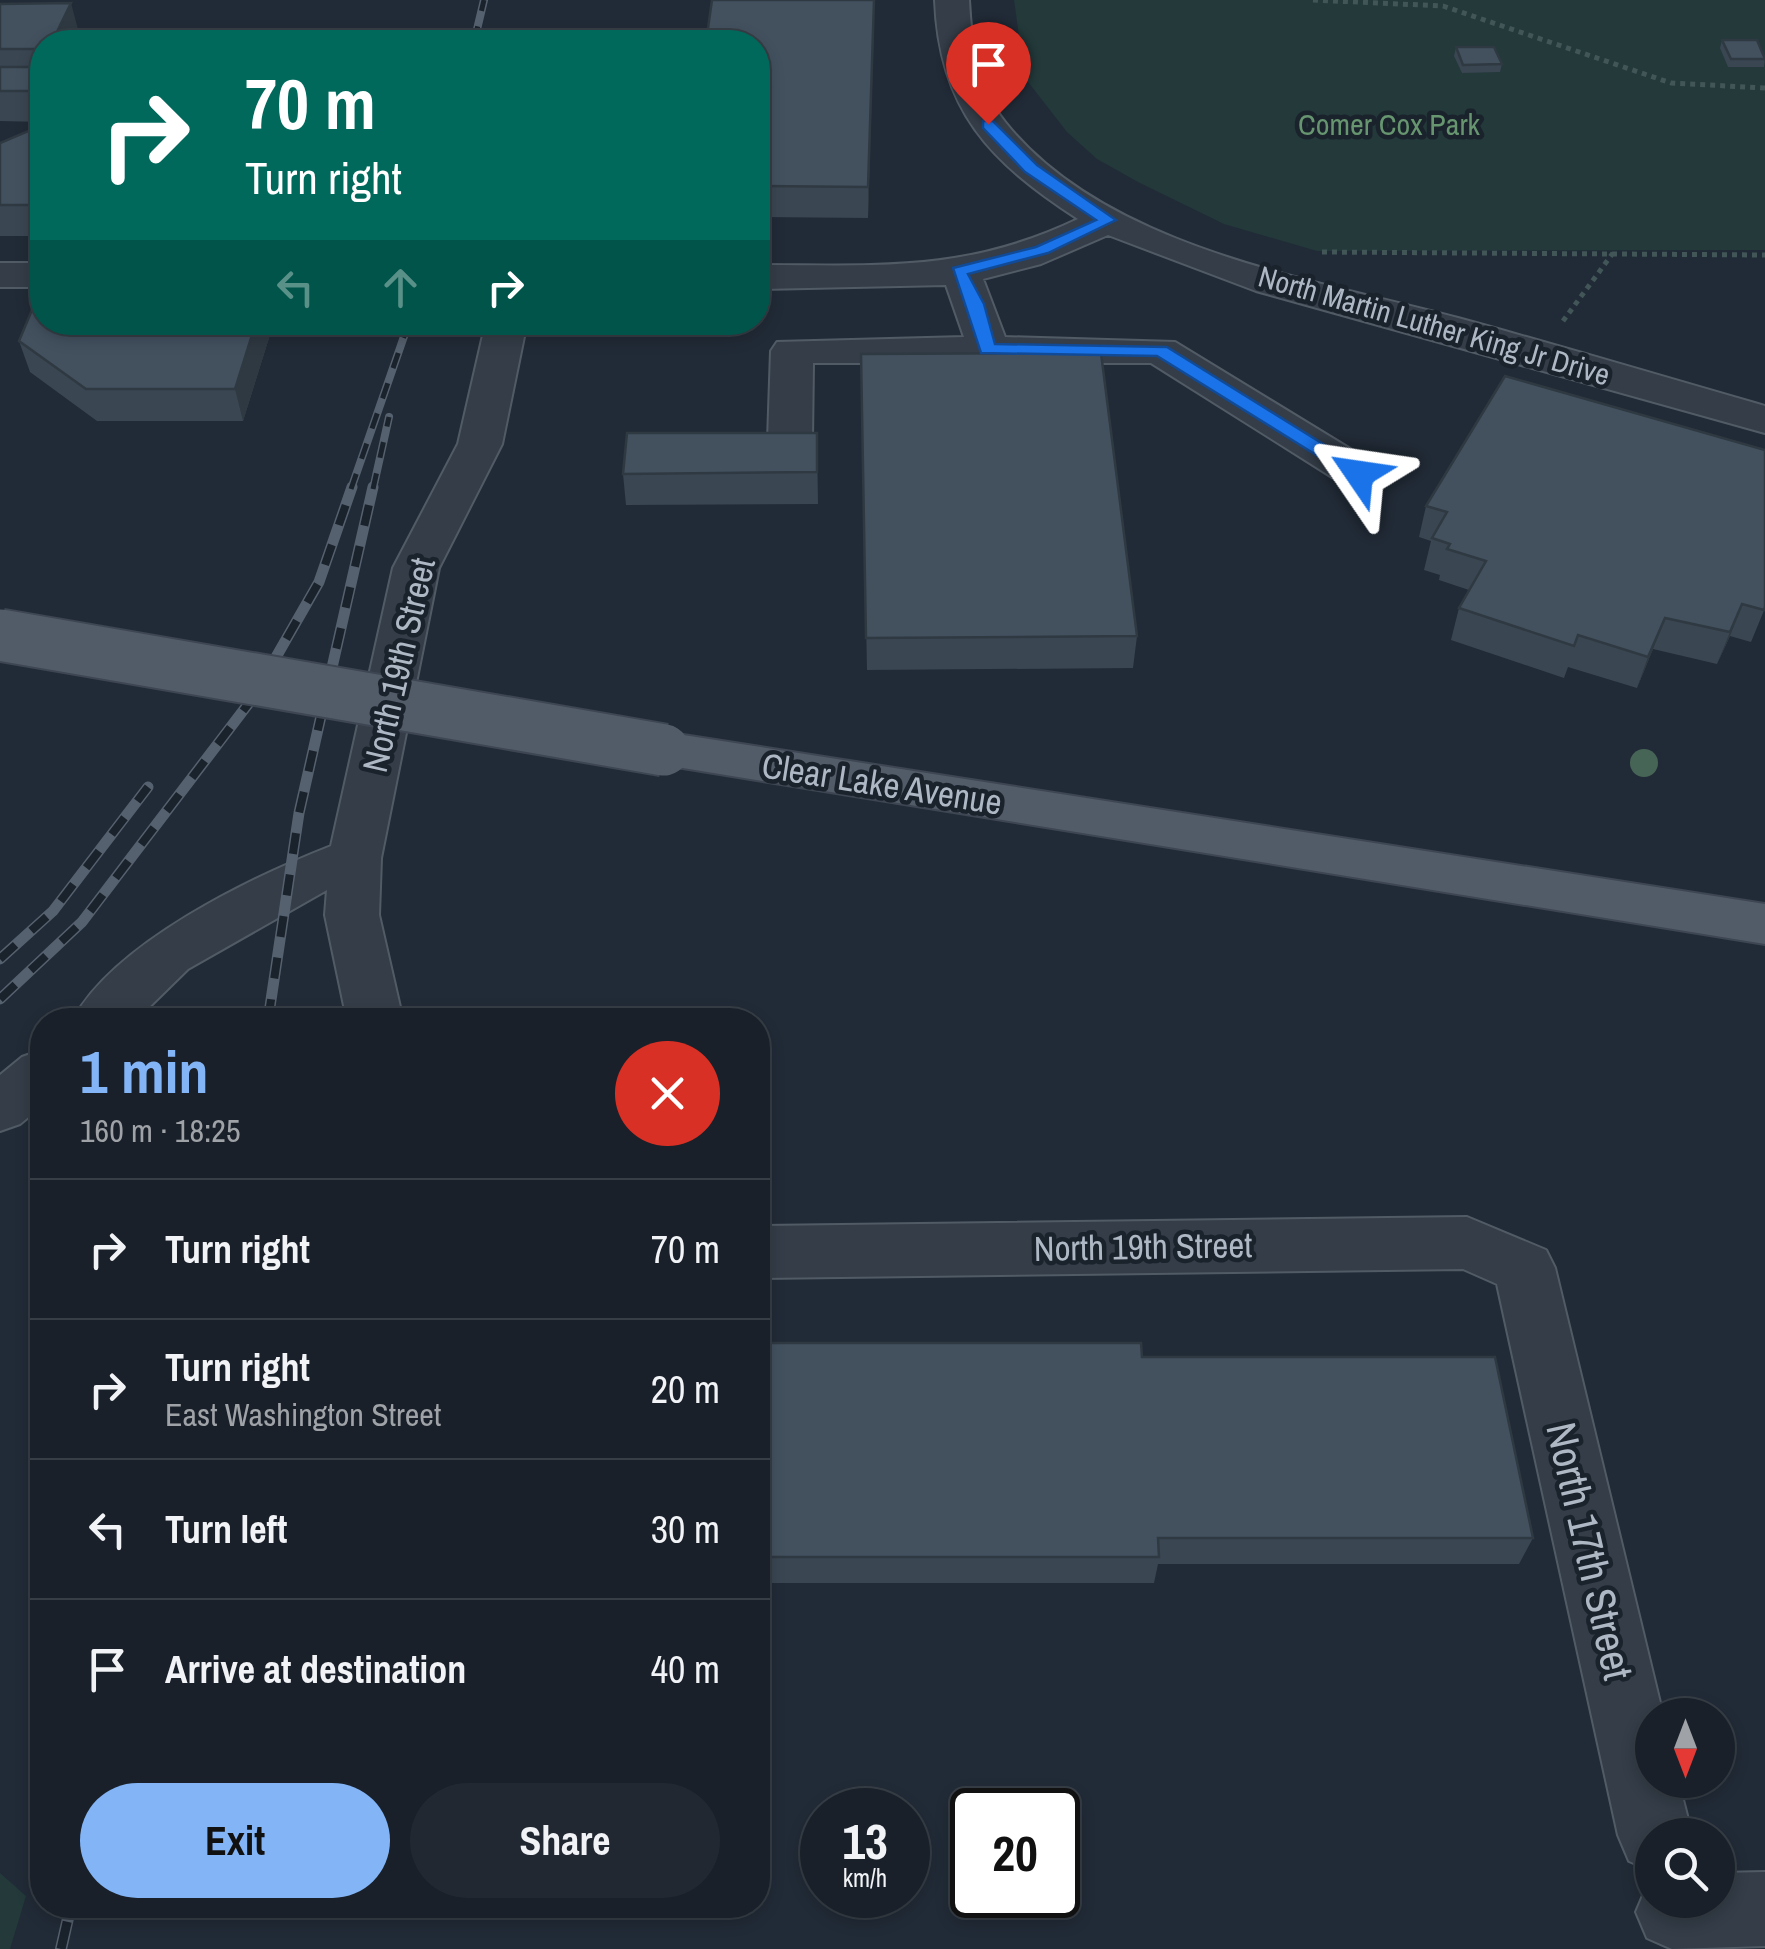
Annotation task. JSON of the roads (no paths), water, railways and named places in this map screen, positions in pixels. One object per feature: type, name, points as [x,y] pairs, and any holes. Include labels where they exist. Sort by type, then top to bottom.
[{"type":"main road","name":"Clear Lake Avenue","points":[[0,635],[664,750],[1765,924]]},
{"type":"street","name":"North Martin Luther King Jr Drive","points":[[952,0],[956,58],[972,103],[1006,146],[1031,168],[1108,220],[1264,279],[1765,420]]},
{"type":"street","points":[[770,277],[912,277],[959,272],[1042,250],[1108,220]]},
{"type":"street","points":[[959,272],[976,304],[988,349]]},
{"type":"street","points":[[0,275],[30,274]]},
{"type":"street","name":"North 19th Street","points":[[372,1008],[352,915],[355,858],[416,568],[480,444],[504,335]]},
{"type":"street","points":[[790,440],[792,351],[1160,351],[1359,474]]},
{"type":"street","points":[[114,1008],[170,954],[291,884],[355,858]]},
{"type":"street","points":[[0,1108],[30,1083]]},
{"type":"street","name":"North 19th Street","points":[[770,1252],[1467,1243],[1524,1268]]},
{"type":"street","name":"North 17th Street","points":[[1524,1268],[1652,1818]]},
{"type":"street","points":[[1675,1920],[1765,1909]]},
{"type":"railway","points":[[477,30],[484,0]]},
{"type":"railway","points":[[351,489],[404,335]]},
{"type":"railway","points":[[373,489],[389,417]]},
{"type":"railway","points":[[0,999],[82,922],[252,699],[319,582],[352,487]]},
{"type":"railway","points":[[270,1008],[299,813],[373,487]]},
{"type":"railway","points":[[0,959],[53,911],[148,787]]},
{"type":"railway","points":[[61,1949],[68,1918]]},
{"type":"park label","name":"Comer Cox Park","points":[[1389,125]]}]
